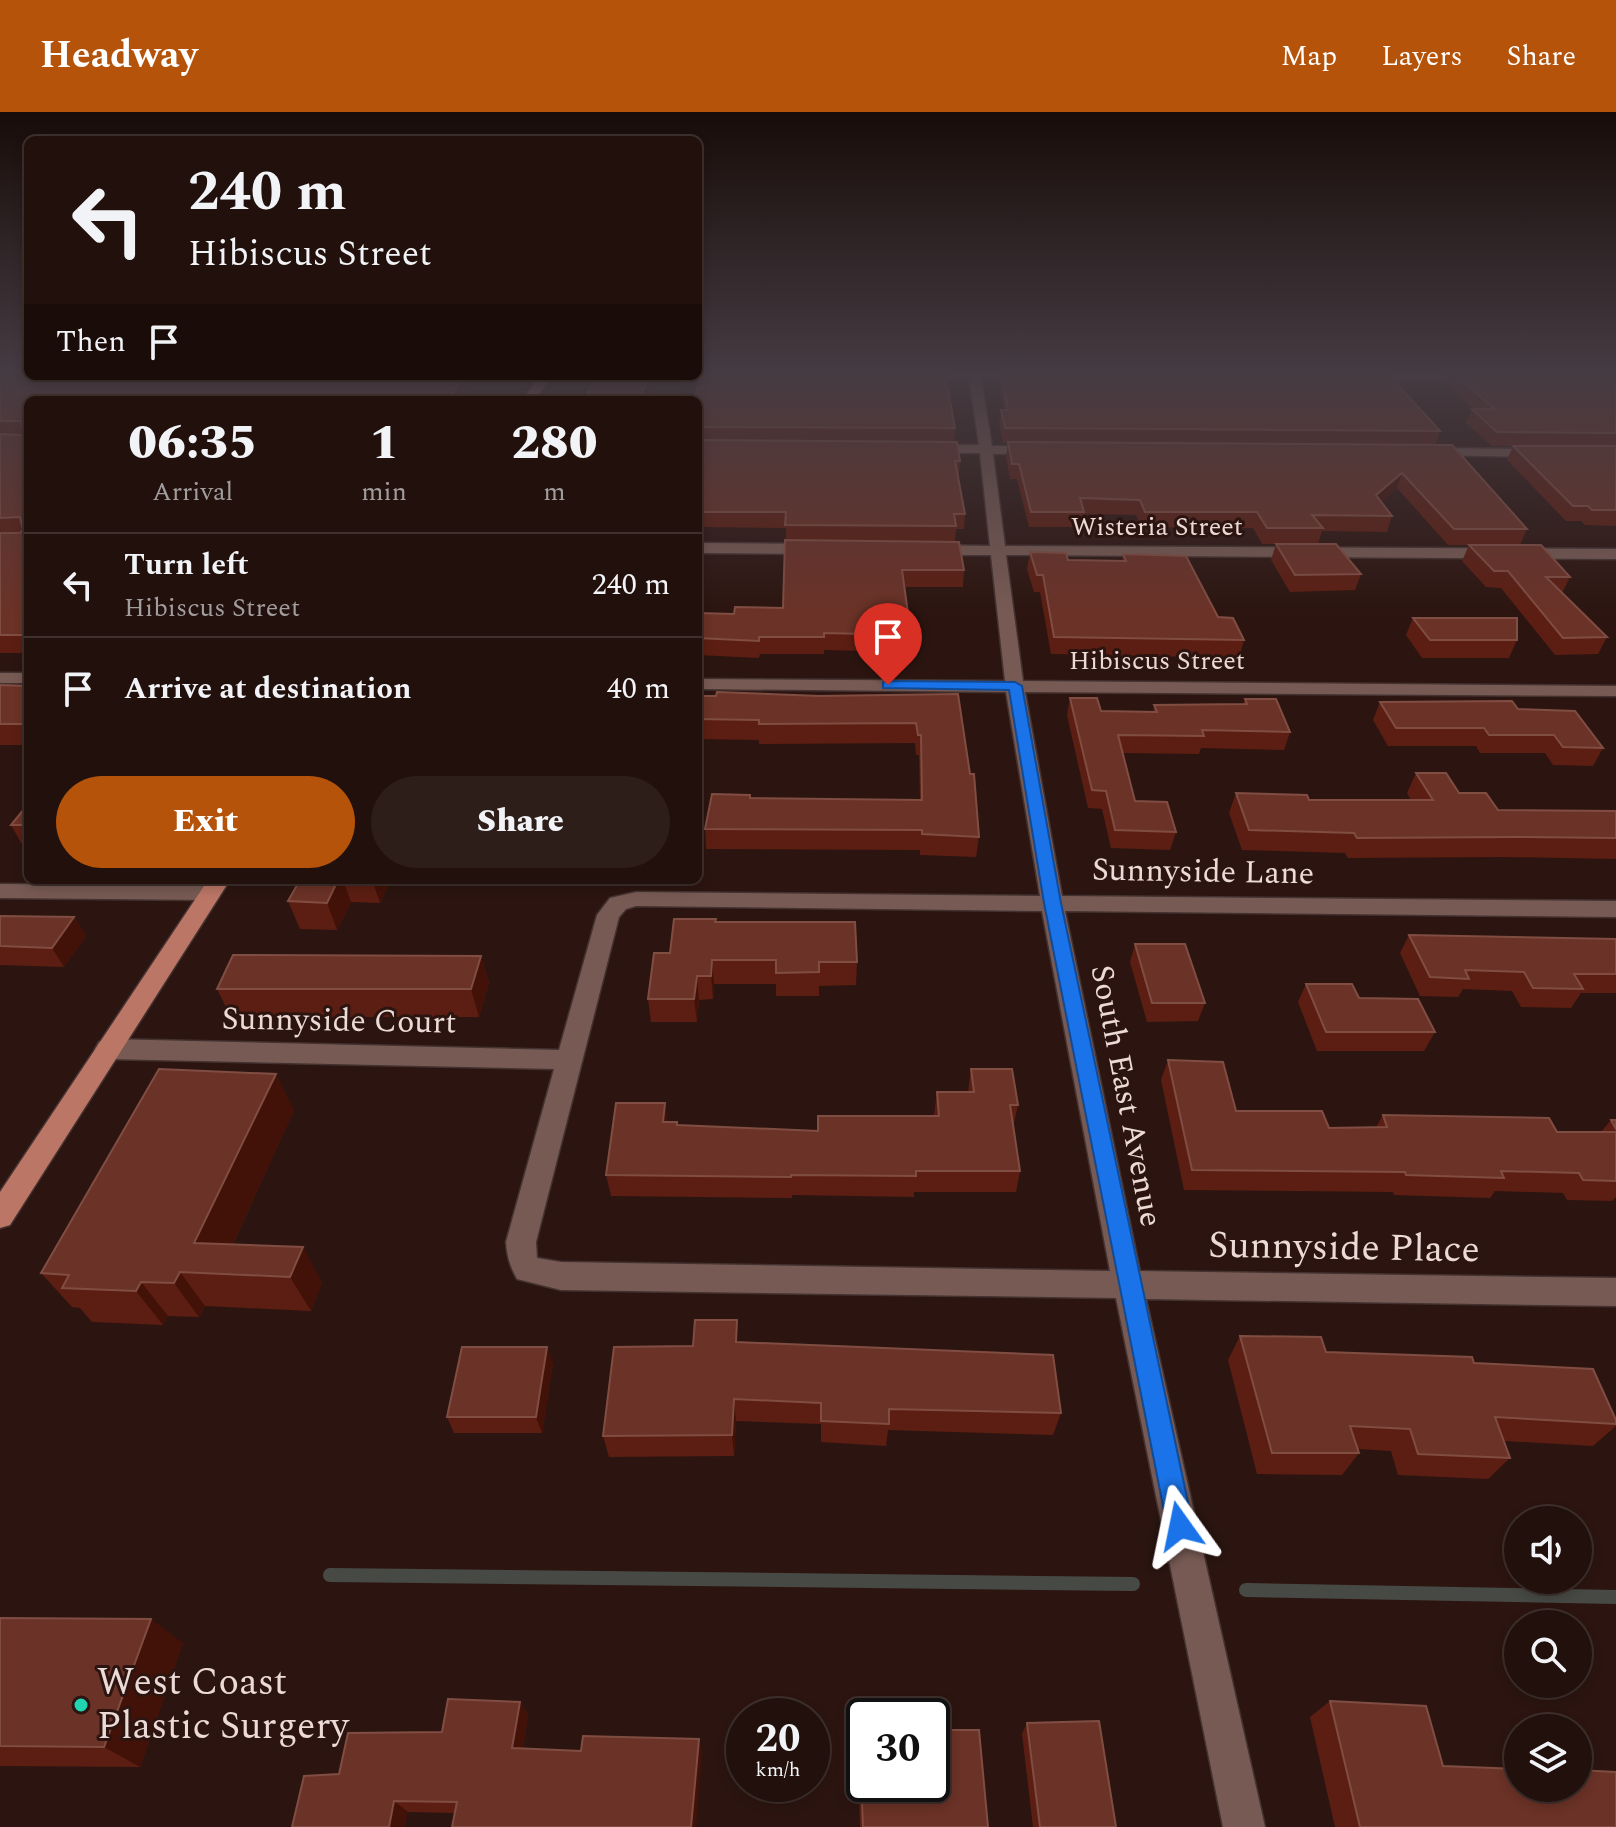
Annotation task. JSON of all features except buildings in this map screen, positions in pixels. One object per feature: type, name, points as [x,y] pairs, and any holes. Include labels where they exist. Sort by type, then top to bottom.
[{"type":"main road","points":[[0,1216],[214,887]]},
{"type":"street","name":"South East Avenue","points":[[988,453],[1015,686],[1052,903],[1129,1286],[1244,1827]]},
{"type":"street","points":[[702,548],[840,549]]},
{"type":"street","name":"Wisteria Street","points":[[918,550],[1616,554]]},
{"type":"street","points":[[0,678],[24,678]]},
{"type":"street","name":"Hibiscus Street","points":[[702,684],[1616,691]]},
{"type":"street","points":[[0,891],[214,887]]},
{"type":"street","name":"Sunnyside Lane","points":[[569,1060],[608,915],[618,903],[636,899],[1616,909]]},
{"type":"street","name":"Sunnyside Court","points":[[108,1049],[569,1060]]},
{"type":"street","name":"Sunnyside Place","points":[[569,1060],[521,1242],[522,1259],[528,1270],[561,1276],[1616,1292]]},
{"type":"waterway","points":[[330,1575],[1133,1584]]},
{"type":"waterway","points":[[1246,1590],[1616,1597]]},
{"type":"place","name":"West Coast Plastic Surgery","points":[[81,1705]]},
{"type":"route","points":[[888,685],[1015,686],[1052,903],[1180,1526]]}]
